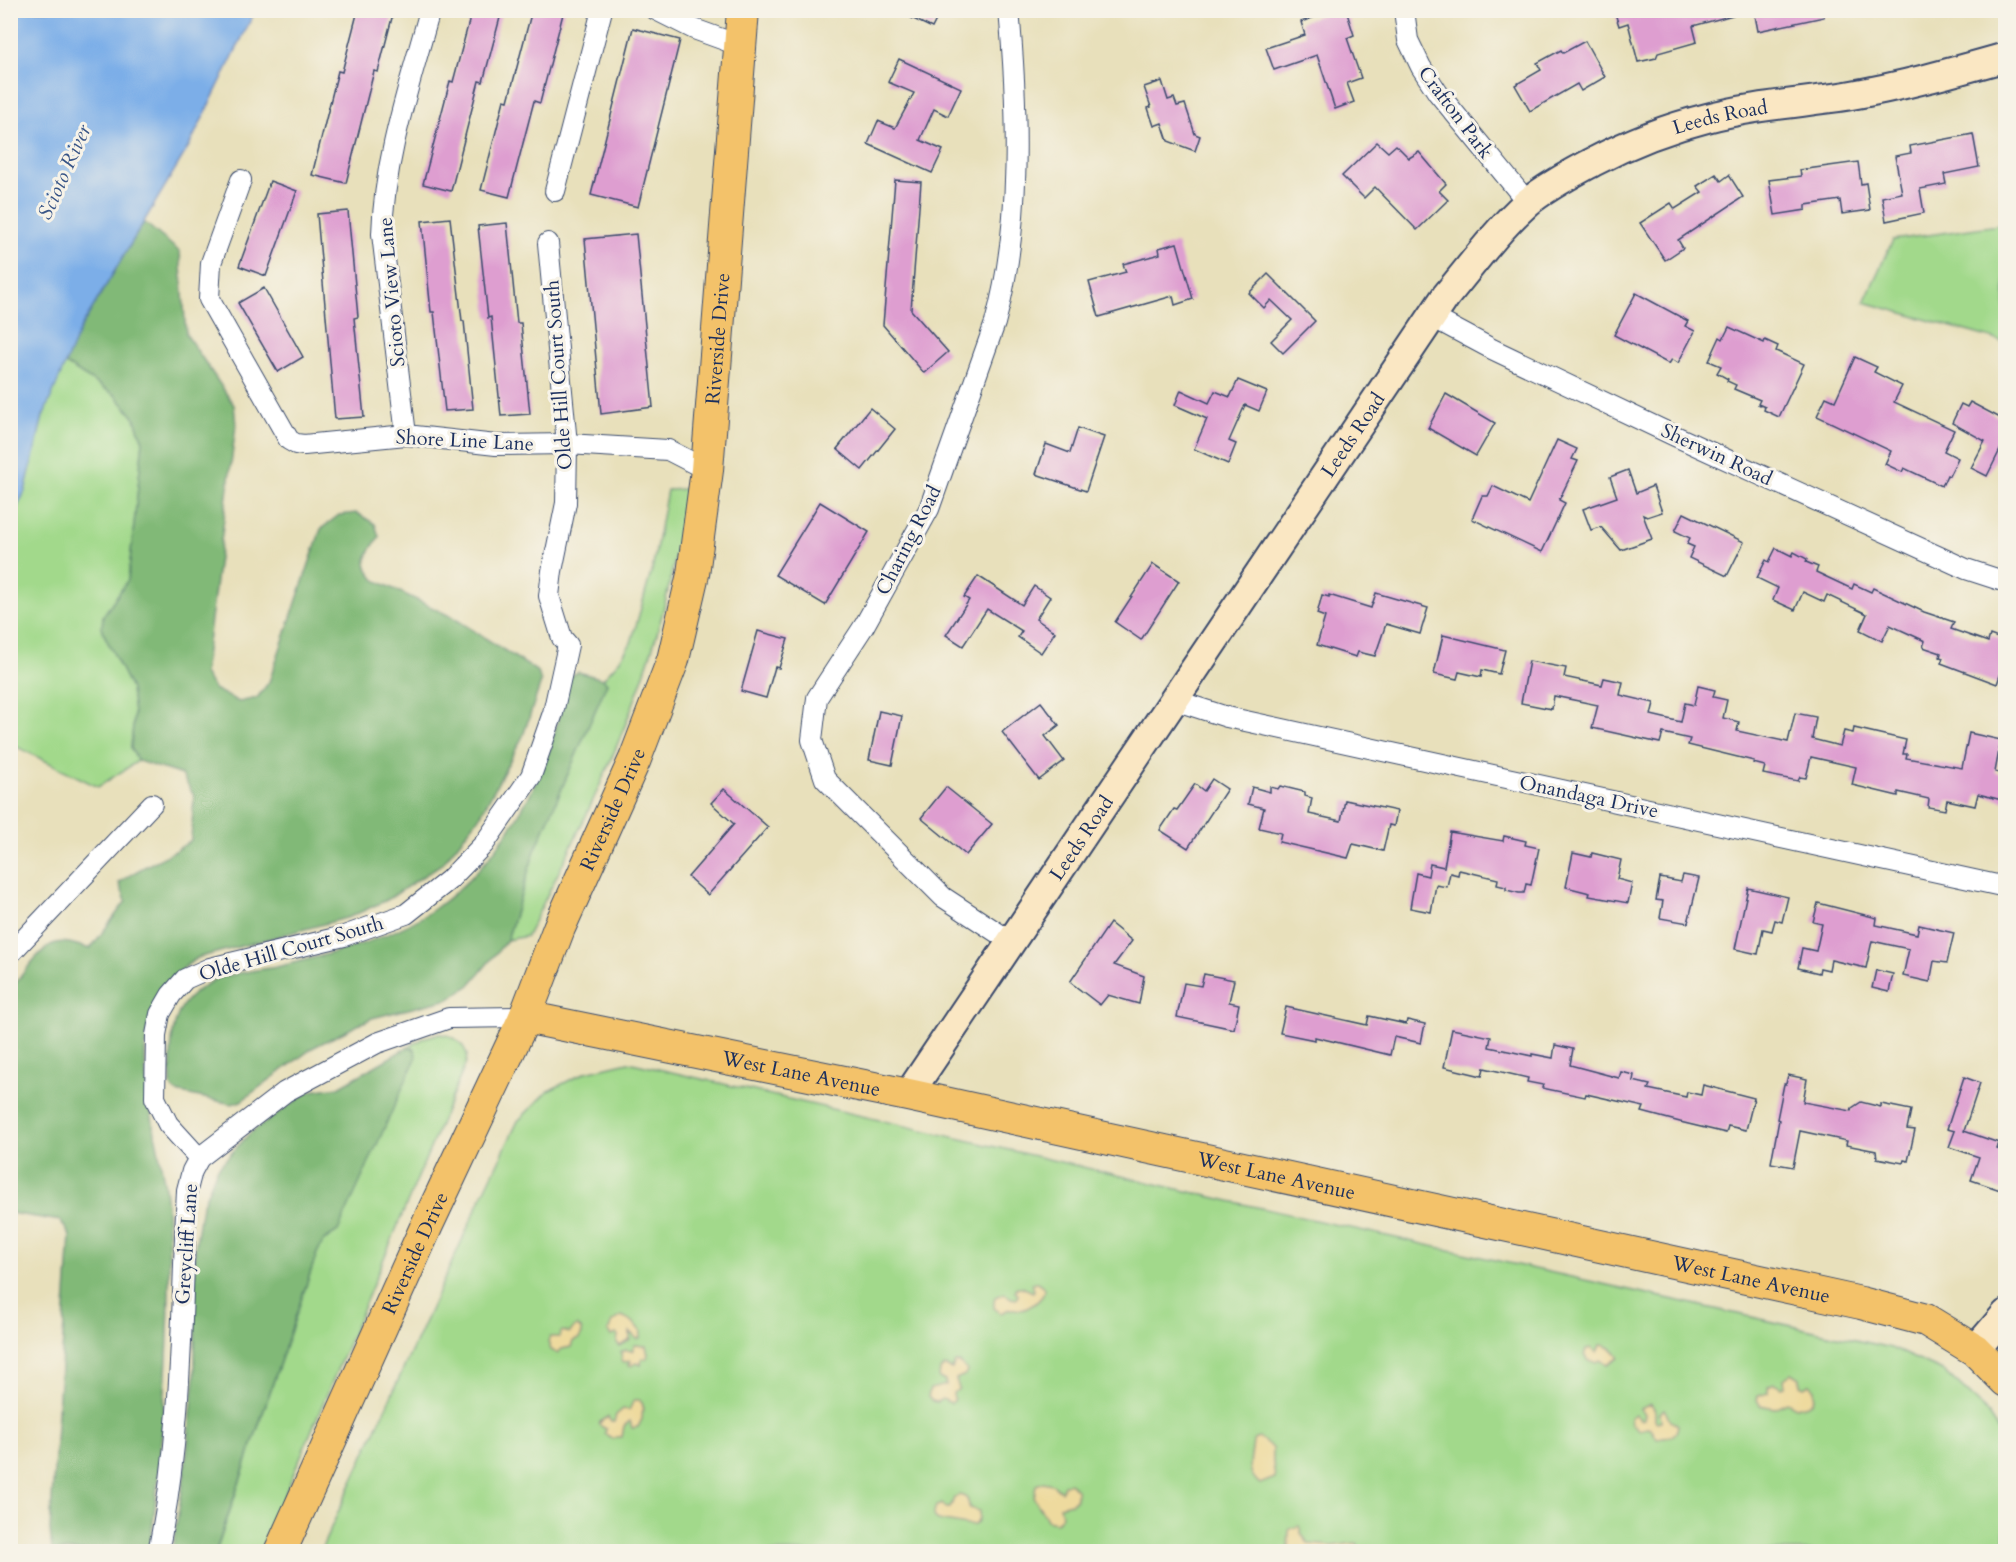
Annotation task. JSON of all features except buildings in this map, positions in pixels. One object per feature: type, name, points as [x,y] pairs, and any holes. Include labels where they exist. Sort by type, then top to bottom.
[{"type":"main road","name":"Riverside Drive","points":[[280,1551],[426,1225],[525,1017],[559,928],[635,759],[673,660],[693,574],[707,470],[743,10]]},
{"type":"main road","name":"West Lane Avenue","points":[[525,1017],[908,1095],[1861,1303],[1926,1320],[1975,1350],[2006,1381]]},
{"type":"street","name":"Scioto View Lane","points":[[406,435],[382,234],[383,200],[388,168],[430,10]]},
{"type":"street","points":[[555,191],[602,10]]},
{"type":"street","points":[[656,10],[694,29],[741,46]]},
{"type":"street","name":"Charing Road","points":[[1009,10],[1016,103],[1012,226],[1004,292],[929,509],[864,626],[817,698],[812,740],[825,779],[944,897],[1010,941]]},
{"type":"street","name":"Crafton Park","points":[[1404,10],[1408,40],[1421,67],[1445,102],[1528,203]]},
{"type":"street","name":"Leeds Road","points":[[908,1095],[1432,317],[1486,247],[1528,203],[1574,172],[1625,145],[1708,117],[1859,93],[2006,57]]},
{"type":"street","name":"Shore Line Lane","points":[[242,180],[210,263],[209,299],[289,440],[304,445],[406,435],[496,445],[567,444],[668,450],[707,470]]},
{"type":"street","name":"Olde Hill Court South","points":[[200,1158],[168,1124],[155,1098],[156,1035],[160,1014],[171,995],[185,979],[210,968],[344,936],[406,914],[449,880],[484,844],[531,776],[553,713],[568,645],[562,638],[549,596],[566,503],[567,444],[548,243]]},
{"type":"street","name":"Sherwin Road","points":[[1432,317],[1492,349],[1673,435],[1966,569],[2006,582]]},
{"type":"street","name":"Onandaga Drive","points":[[1174,700],[1227,717],[2006,887]]},
{"type":"street","points":[[10,954],[152,804]]},
{"type":"street","name":"Greycliff Lane","points":[[158,1551],[169,1490],[178,1382],[186,1190],[192,1171],[200,1158],[285,1092],[377,1043],[449,1018],[525,1017]]},
{"type":"street","points":[[1975,1350],[2006,1314]]},
{"type":"green space","points":[[144,222],[180,252],[186,334],[234,405],[236,425],[204,674],[214,689],[239,702],[257,698],[269,682],[321,529],[339,515],[357,513],[375,524],[379,537],[366,558],[367,568],[375,580],[454,618],[538,672],[541,682],[523,736],[480,816],[443,863],[387,900],[350,917],[197,958],[179,972],[157,1003],[148,1025],[145,1057],[149,1100],[167,1207],[169,1311],[161,1450],[149,1551],[52,1551],[50,1529],[70,1236],[61,1221],[11,1213],[11,990],[24,971],[53,944],[67,943],[90,949],[126,901],[119,883],[191,840],[194,796],[182,775],[138,761],[131,748],[134,714],[131,689],[102,630],[103,616],[128,580],[143,441],[134,417],[115,395],[64,363],[80,329]]},
{"type":"green space","points":[[2005,224],[2005,342],[1864,302],[1893,240]]},
{"type":"green space","points":[[64,363],[115,395],[134,417],[143,441],[128,581],[103,616],[102,630],[131,689],[134,714],[131,748],[138,761],[98,787],[11,744],[10,521],[25,491],[43,416]]},
{"type":"green space","points":[[688,489],[660,621],[643,678],[614,754],[527,936],[507,940],[534,853],[607,683],[603,679],[631,643],[653,566],[667,490]]},
{"type":"green space","points":[[578,672],[603,679],[607,683],[534,853],[507,940],[470,985],[449,999],[372,1018],[314,1047],[241,1101],[232,1104],[176,1092],[171,1086],[171,1047],[176,1019],[190,997],[200,989],[228,975],[317,957],[381,937],[437,907],[473,875],[504,837],[530,795],[555,733],[569,677]]},
{"type":"green space","points":[[438,1034],[452,1037],[462,1045],[467,1054],[466,1063],[261,1551],[216,1552],[317,1253],[415,1049],[408,1047],[426,1037]]},
{"type":"green space","points":[[408,1047],[415,1049],[416,1058],[338,1231],[324,1240],[317,1253],[216,1551],[172,1551],[184,1479],[195,1377],[195,1248],[202,1206],[217,1169],[249,1134],[310,1091],[339,1087]]},
{"type":"green space","points":[[628,1062],[1234,1202],[1891,1348],[1945,1372],[1982,1406],[2005,1441],[2005,1551],[320,1552],[518,1121],[548,1091],[586,1072]]},
{"type":"sand","points":[[1037,1282],[1044,1289],[1044,1293],[1029,1307],[1023,1310],[1010,1309],[1001,1313],[994,1308],[995,1297],[1004,1293],[1016,1299],[1017,1287],[1033,1292],[1032,1284]]},
{"type":"sand","points":[[622,1316],[633,1322],[641,1332],[640,1338],[637,1339],[630,1332],[630,1340],[620,1346],[617,1343],[618,1335],[611,1336],[608,1332],[612,1322]]},
{"type":"sand","points":[[577,1326],[581,1329],[582,1334],[579,1339],[573,1341],[571,1347],[557,1353],[551,1350],[548,1341],[550,1337],[559,1337],[562,1331],[570,1333]]},
{"type":"sand","points":[[635,1345],[646,1346],[648,1355],[646,1359],[642,1358],[641,1365],[637,1363],[630,1366],[628,1365],[630,1360],[622,1361],[621,1352],[632,1351]]},
{"type":"sand","points":[[1600,1345],[1611,1348],[1618,1358],[1607,1365],[1600,1360],[1588,1361],[1584,1355],[1586,1350],[1591,1348],[1597,1353]]},
{"type":"sand","points":[[955,1363],[960,1363],[967,1370],[965,1375],[956,1379],[959,1389],[953,1393],[954,1401],[951,1403],[942,1399],[937,1402],[932,1401],[928,1397],[930,1389],[946,1385],[945,1381],[939,1378],[940,1370],[945,1366],[952,1369]]},
{"type":"sand","points":[[1792,1373],[1800,1378],[1800,1385],[1804,1387],[1810,1384],[1815,1389],[1812,1403],[1796,1407],[1787,1402],[1774,1408],[1760,1405],[1757,1400],[1758,1396],[1768,1393],[1768,1386],[1774,1383],[1785,1386],[1784,1379]]},
{"type":"sand","points":[[634,1400],[640,1400],[643,1405],[642,1419],[638,1427],[632,1428],[630,1421],[624,1426],[622,1437],[613,1439],[605,1434],[606,1429],[599,1425],[600,1422],[608,1417],[611,1422],[614,1422],[616,1415],[623,1409],[629,1410]]},
{"type":"sand","points":[[1651,1404],[1655,1410],[1657,1422],[1661,1421],[1660,1413],[1664,1409],[1670,1420],[1678,1425],[1674,1435],[1657,1439],[1651,1429],[1640,1430],[1631,1424],[1630,1418],[1635,1414],[1641,1420],[1644,1419],[1645,1414],[1640,1409]]},
{"type":"sand","points":[[1260,1438],[1273,1448],[1275,1478],[1260,1484],[1252,1474],[1250,1464],[1253,1441]]},
{"type":"sand","points":[[1043,1482],[1052,1484],[1061,1491],[1064,1485],[1070,1483],[1077,1490],[1075,1501],[1060,1506],[1061,1517],[1056,1522],[1047,1520],[1034,1498],[1036,1485]]},
{"type":"sand","points":[[959,1495],[967,1499],[969,1508],[979,1511],[976,1524],[970,1526],[943,1521],[934,1516],[936,1506],[942,1504],[950,1508],[954,1498]]},
{"type":"sand","points":[[1299,1526],[1309,1544],[1333,1546],[1355,1543],[1359,1551],[1288,1551],[1289,1529]]},
{"type":"water","name":"Scioto River","points":[[11,10],[255,11],[189,146],[80,329],[43,416],[25,491],[11,521]]}]
